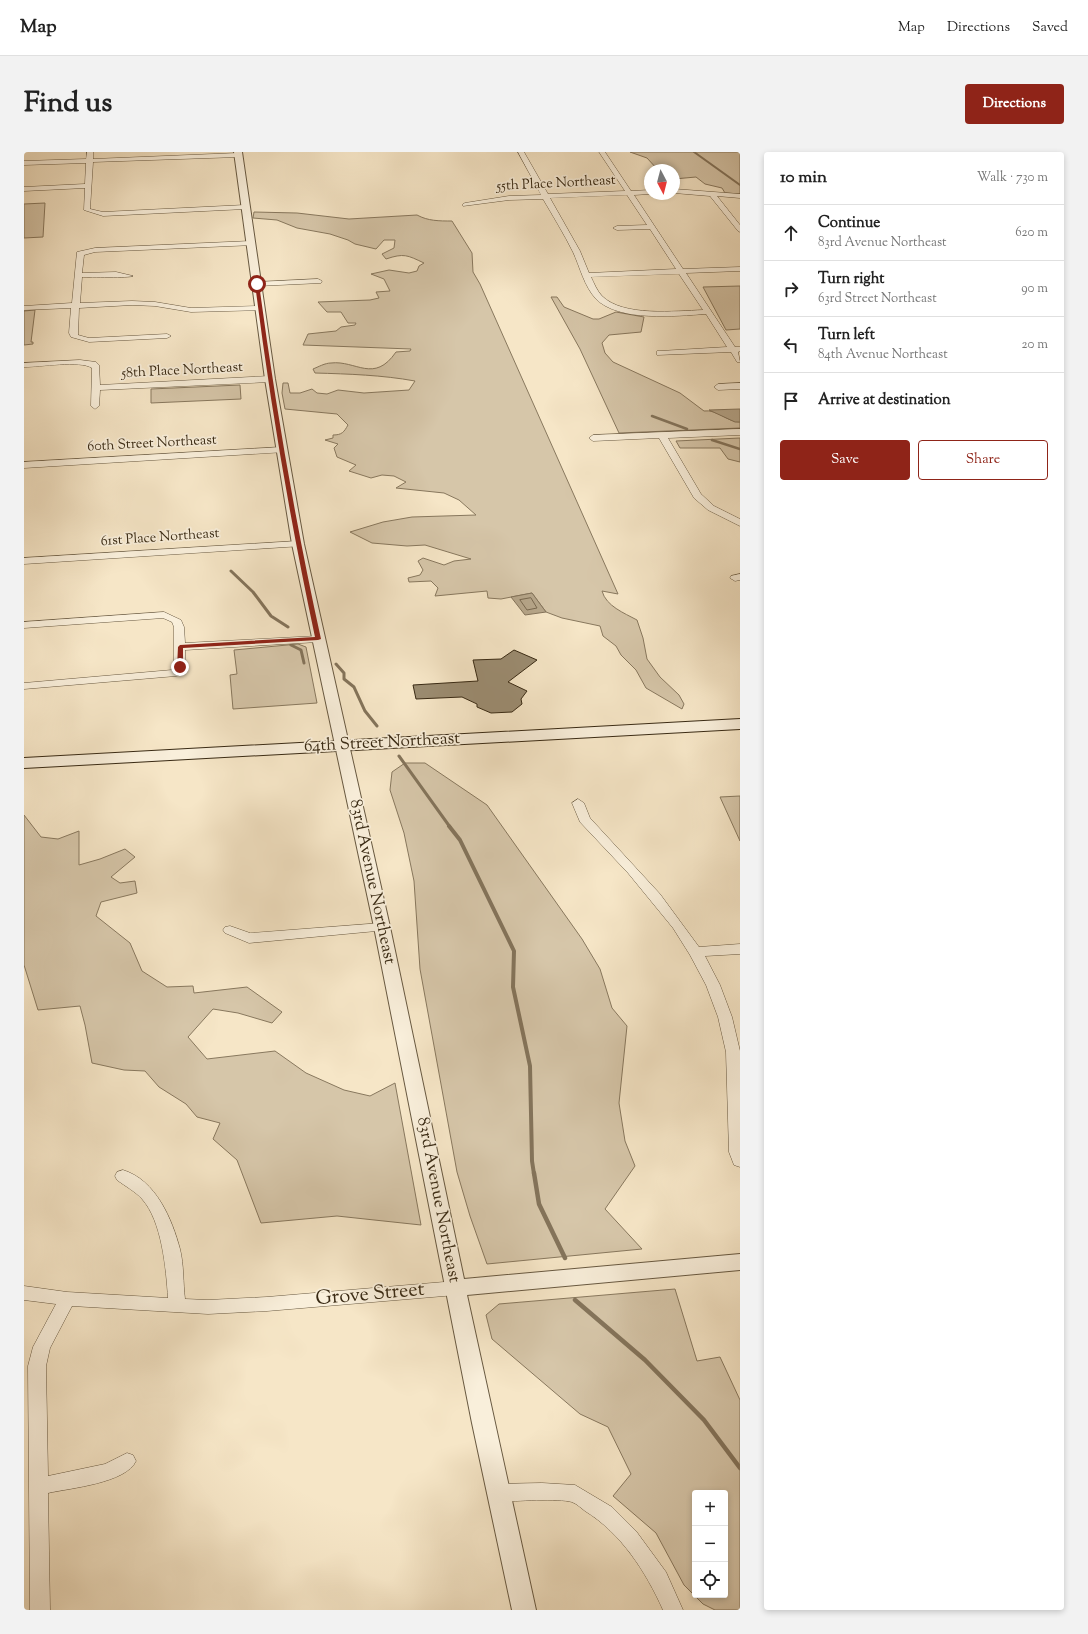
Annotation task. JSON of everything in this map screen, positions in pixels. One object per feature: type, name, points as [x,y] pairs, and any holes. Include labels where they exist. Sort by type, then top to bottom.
[{"type":"main road","name":"64th Street Northeast","points":[[24,763],[740,724]]},
{"type":"street","points":[[90,152],[87,210],[94,213],[245,207]]},
{"type":"street","points":[[521,152],[544,196],[576,251],[586,276],[600,298],[617,307],[654,313],[709,312]]},
{"type":"street","points":[[602,152],[630,192],[681,271],[737,350],[740,360]]},
{"type":"street","points":[[24,163],[238,153]]},
{"type":"street","name":"83rd Avenue Northeast","points":[[238,153],[270,379],[298,544],[382,927],[524,1610]]},
{"type":"street","points":[[24,189],[89,186]]},
{"type":"street","name":"55th Place Northeast","points":[[465,205],[493,199],[644,192]]},
{"type":"street","points":[[680,192],[740,196]]},
{"type":"street","points":[[712,194],[740,230]]},
{"type":"street","points":[[617,228],[652,226]]},
{"type":"street","points":[[167,336],[89,340],[78,338],[73,333],[79,256],[90,250],[251,242]]},
{"type":"street","points":[[586,276],[740,269]]},
{"type":"street","points":[[78,276],[116,274],[129,276]]},
{"type":"street","points":[[257,284],[318,281]]},
{"type":"street","points":[[24,308],[141,303],[191,310],[260,308]]},
{"type":"street","points":[[660,353],[737,350]]},
{"type":"street","points":[[24,365],[90,363],[96,367],[95,406]]},
{"type":"street","name":"58th Place Northeast","points":[[95,388],[270,379]]},
{"type":"street","points":[[718,387],[740,386]]},
{"type":"street","points":[[594,438],[740,432]]},
{"type":"street","points":[[662,435],[697,496],[710,508],[737,519]]},
{"type":"street","name":"60th Street Northeast","points":[[24,465],[282,450]]},
{"type":"street","name":"61st Place Northeast","points":[[24,561],[298,544]]},
{"type":"street","points":[[24,625],[164,615],[176,620],[179,626],[180,647],[180,667],[176,673],[24,686]]},
{"type":"street","points":[[180,647],[318,639]]},
{"type":"street","points":[[578,803],[584,820],[656,896],[697,952],[724,1012],[733,1052],[737,1152],[740,1161]]},
{"type":"street","points":[[230,930],[249,938],[382,927]]},
{"type":"street","points":[[697,952],[740,949]]},
{"type":"street","points":[[123,1176],[148,1195],[158,1211],[172,1250],[177,1304]]},
{"type":"street","name":"Grove Street","points":[[24,1292],[67,1299],[177,1304],[208,1307],[267,1304],[740,1262]]},
{"type":"street","points":[[40,1610],[37,1366],[42,1347],[67,1299]]},
{"type":"street","points":[[39,1486],[108,1472],[127,1461]]},
{"type":"street","points":[[499,1493],[542,1492],[575,1494],[605,1513],[628,1537],[659,1579],[673,1610]]},
{"type":"shaded area","points":[[630,152],[740,152],[740,194],[725,193],[722,188],[705,184],[696,177],[680,178],[680,164],[652,164],[647,158]]},
{"type":"shaded area","points":[[45,203],[43,237],[24,238],[24,204]]},
{"type":"shaded area","points":[[254,212],[297,213],[349,219],[417,215],[429,220],[452,221],[472,253],[473,272],[480,284],[618,594],[602,591],[604,596],[611,605],[637,620],[643,638],[647,659],[660,677],[679,695],[684,704],[682,709],[646,688],[636,670],[621,655],[616,646],[603,636],[600,626],[562,618],[546,612],[532,593],[501,599],[488,598],[487,591],[435,596],[438,588],[431,581],[409,582],[408,578],[420,575],[423,570],[418,561],[423,558],[444,565],[454,561],[471,559],[425,545],[407,546],[372,543],[350,532],[383,522],[412,517],[476,515],[459,500],[444,493],[396,488],[406,482],[394,476],[382,475],[371,478],[349,471],[356,465],[337,457],[334,448],[338,444],[325,440],[333,438],[333,435],[342,433],[348,425],[337,414],[285,409],[282,393],[283,383],[288,383],[290,393],[300,393],[312,389],[317,393],[327,394],[338,390],[364,393],[409,390],[415,381],[353,374],[315,373],[313,369],[324,364],[340,363],[372,369],[380,367],[388,362],[396,352],[410,351],[411,349],[303,345],[308,334],[336,331],[341,327],[355,325],[356,323],[348,323],[341,312],[327,312],[318,302],[370,300],[379,298],[376,292],[390,291],[384,279],[371,274],[389,270],[409,273],[417,271],[419,266],[424,263],[405,256],[397,256],[386,259],[382,254],[394,248],[395,240],[384,240],[376,249],[355,244],[330,234],[297,228],[277,220],[253,218]]},
{"type":"shaded area","points":[[740,286],[740,329],[726,330],[703,287]]},
{"type":"shaded area","points":[[551,297],[557,297],[564,307],[593,319],[599,319],[616,312],[644,317],[641,332],[609,335],[602,343],[605,353],[613,362],[680,393],[704,411],[713,412],[731,420],[740,422],[740,428],[619,433],[580,349]]},
{"type":"shaded area","points":[[35,310],[31,342],[33,342],[33,344],[24,345],[24,311]]},
{"type":"shaded area","points":[[240,385],[241,399],[151,403],[151,389]]},
{"type":"shaded area","points":[[740,438],[740,462],[728,459],[720,448],[680,448],[676,441]]},
{"type":"shaded area","points":[[298,644],[306,647],[317,703],[233,709],[230,675],[237,674],[234,650]]},
{"type":"shaded area","points":[[405,763],[425,763],[487,805],[582,939],[600,969],[612,1008],[627,1026],[619,1103],[625,1141],[635,1166],[605,1209],[642,1249],[487,1264],[470,1216],[457,1172],[420,969],[414,881],[404,833],[390,790],[392,772]]},
{"type":"shaded area","points":[[740,796],[740,841],[720,797]]},
{"type":"shaded area","points":[[24,815],[41,837],[58,839],[79,831],[79,865],[100,859],[125,849],[135,857],[111,877],[120,883],[135,881],[137,893],[101,902],[96,916],[130,943],[142,971],[167,987],[193,986],[194,993],[247,987],[282,1012],[272,1023],[238,1013],[213,1009],[188,1037],[207,1059],[275,1051],[306,1073],[344,1090],[370,1096],[395,1083],[421,1225],[337,1216],[261,1223],[237,1160],[213,1139],[220,1123],[197,1117],[186,1104],[159,1087],[145,1071],[124,1070],[92,1063],[80,1006],[38,1010],[24,965]]},
{"type":"shaded area","points":[[675,1289],[697,1361],[720,1357],[740,1400],[740,1610],[715,1610],[703,1604],[697,1598],[728,1598],[728,1490],[692,1490],[692,1593],[684,1585],[656,1533],[613,1496],[631,1474],[608,1427],[580,1414],[492,1339],[486,1315],[499,1304]]},
{"type":"water","points":[[740,409],[740,422],[735,422],[709,410]]},
{"type":"water","points":[[532,593],[546,612],[525,615],[511,597]]},
{"type":"building","points":[[514,650],[537,660],[508,682],[527,691],[521,699],[522,704],[512,712],[491,713],[477,707],[477,704],[462,697],[416,699],[413,685],[478,681],[473,660],[501,659]]},
{"type":"waterway","points":[[694,152],[740,185]]},
{"type":"waterway","points":[[652,416],[687,429]]},
{"type":"waterway","points":[[712,440],[740,449]]},
{"type":"waterway","points":[[231,571],[253,592],[271,616],[288,627]]},
{"type":"waterway","points":[[291,645],[301,650],[304,663]]},
{"type":"waterway","points":[[336,664],[344,673],[344,679],[354,687],[365,711],[377,726]]},
{"type":"waterway","points":[[399,756],[450,827]]},
{"type":"waterway","points":[[449,826],[460,840],[514,951],[513,987],[530,1066],[532,1161],[534,1174]]},
{"type":"waterway","points":[[534,1173],[539,1204],[565,1258]]},
{"type":"waterway","points":[[575,1300],[645,1360],[704,1420],[740,1468]]},
{"type":"route","points":[[180,667],[180,647],[318,639],[298,544],[270,379],[257,284]]}]
